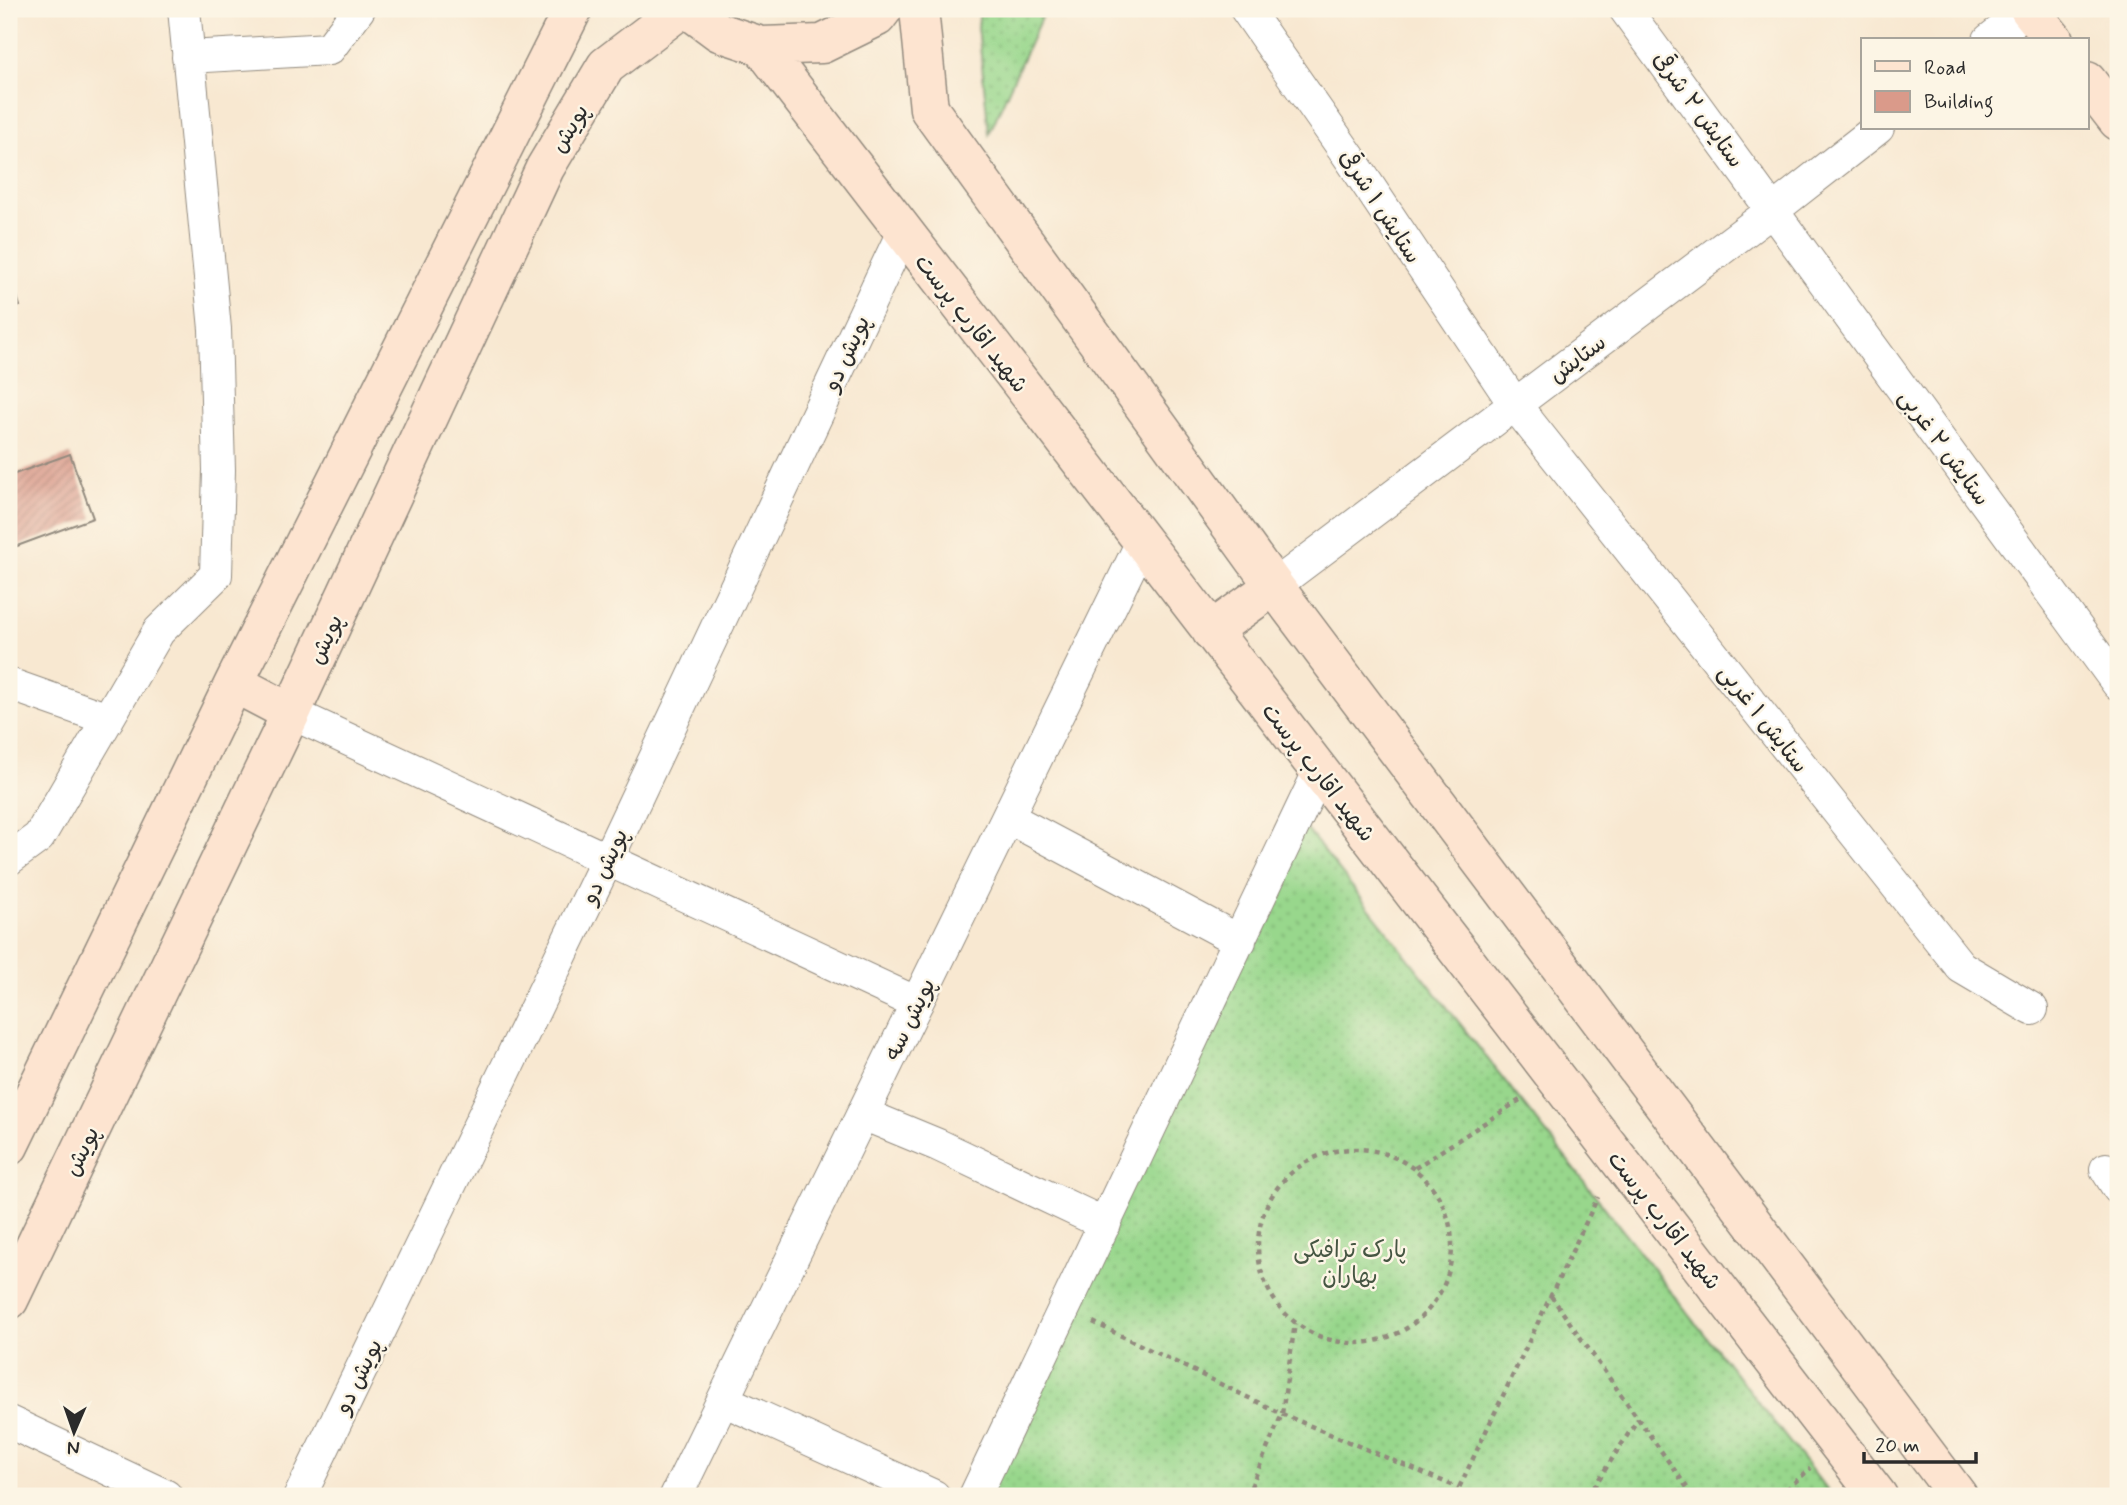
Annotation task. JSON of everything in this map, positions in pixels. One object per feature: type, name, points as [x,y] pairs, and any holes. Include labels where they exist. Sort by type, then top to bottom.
[{"type":"main road","points":[[9,1146],[234,683],[573,9]]},
{"type":"main road","name":"پویش","points":[[9,1300],[290,713],[545,168],[606,66],[681,9]]},
{"type":"main road","points":[[688,9],[719,32],[761,46],[822,44],[877,17],[883,9]]},
{"type":"main road","points":[[919,9],[929,109],[1274,586],[1958,1496]]},
{"type":"main road","points":[[2029,9],[2052,38]]},
{"type":"main road","name":"شهید اقارب پرست","points":[[761,46],[1878,1496]]},
{"type":"main road","points":[[2088,82],[2118,121]]},
{"type":"main road","points":[[1211,631],[1274,586]]},
{"type":"main road","points":[[234,683],[290,713]]},
{"type":"street","points":[[9,859],[39,837],[159,631],[216,575],[219,470],[215,329],[184,9]]},
{"type":"street","points":[[188,57],[329,49],[359,9]]},
{"type":"street","name":"ستایش ۱ شرقی","points":[[1246,9],[1350,158],[1515,405]]},
{"type":"street","name":"ستایش ۲ شرقی","points":[[1625,9],[1772,211]]},
{"type":"street","points":[[1992,38],[2029,9]]},
{"type":"street","name":"ستایش","points":[[1274,586],[1875,130]]},
{"type":"street","name":"ستایش ۲ غربی","points":[[1772,211],[2118,684]]},
{"type":"street","name":"پویش دو","points":[[300,1496],[608,858],[903,232]]},
{"type":"street","name":"ستایش ۱ غربی","points":[[1515,405],[1961,967],[2032,1009]]},
{"type":"street","name":"پویش سه","points":[[676,1496],[1142,542]]},
{"type":"street","points":[[9,684],[108,719]]},
{"type":"street","points":[[290,713],[917,1003]]},
{"type":"street","points":[[975,1496],[1319,772]]},
{"type":"street","points":[[1009,818],[1240,941]]},
{"type":"street","points":[[863,1114],[937,1145],[1105,1224]]},
{"type":"street","points":[[723,1400],[934,1496]]},
{"type":"street","points":[[9,1422],[166,1496]]},
{"type":"path","points":[[1415,1168],[1554,1077]]},
{"type":"path","points":[[1348,1148],[1372,1149],[1395,1156],[1415,1168],[1432,1185],[1444,1205],[1451,1227],[1453,1251],[1449,1274],[1439,1296],[1424,1314],[1406,1329],[1385,1339],[1362,1343],[1337,1341],[1315,1335],[1295,1322],[1278,1306],[1265,1286],[1258,1264],[1257,1240],[1261,1217],[1271,1196],[1285,1177],[1304,1162],[1325,1153],[1348,1148]]},
{"type":"path","points":[[1455,1496],[1617,1158]]},
{"type":"path","points":[[1551,1296],[1693,1496]]},
{"type":"path","points":[[1065,1308],[1282,1413],[1459,1488]]},
{"type":"path","points":[[1247,1496],[1282,1413],[1295,1322]]},
{"type":"path","points":[[1588,1496],[1638,1419]]},
{"type":"green space","points":[[980,9],[1045,9],[989,134],[978,27]]},
{"type":"green space","name":"پارک ترافیکی بهاران","points":[[1298,818],[1832,1496],[986,1496]]},
{"type":"building","points":[[9,269],[20,306],[9,309]]},
{"type":"building","points":[[70,454],[93,518],[9,549],[9,476]]}]
